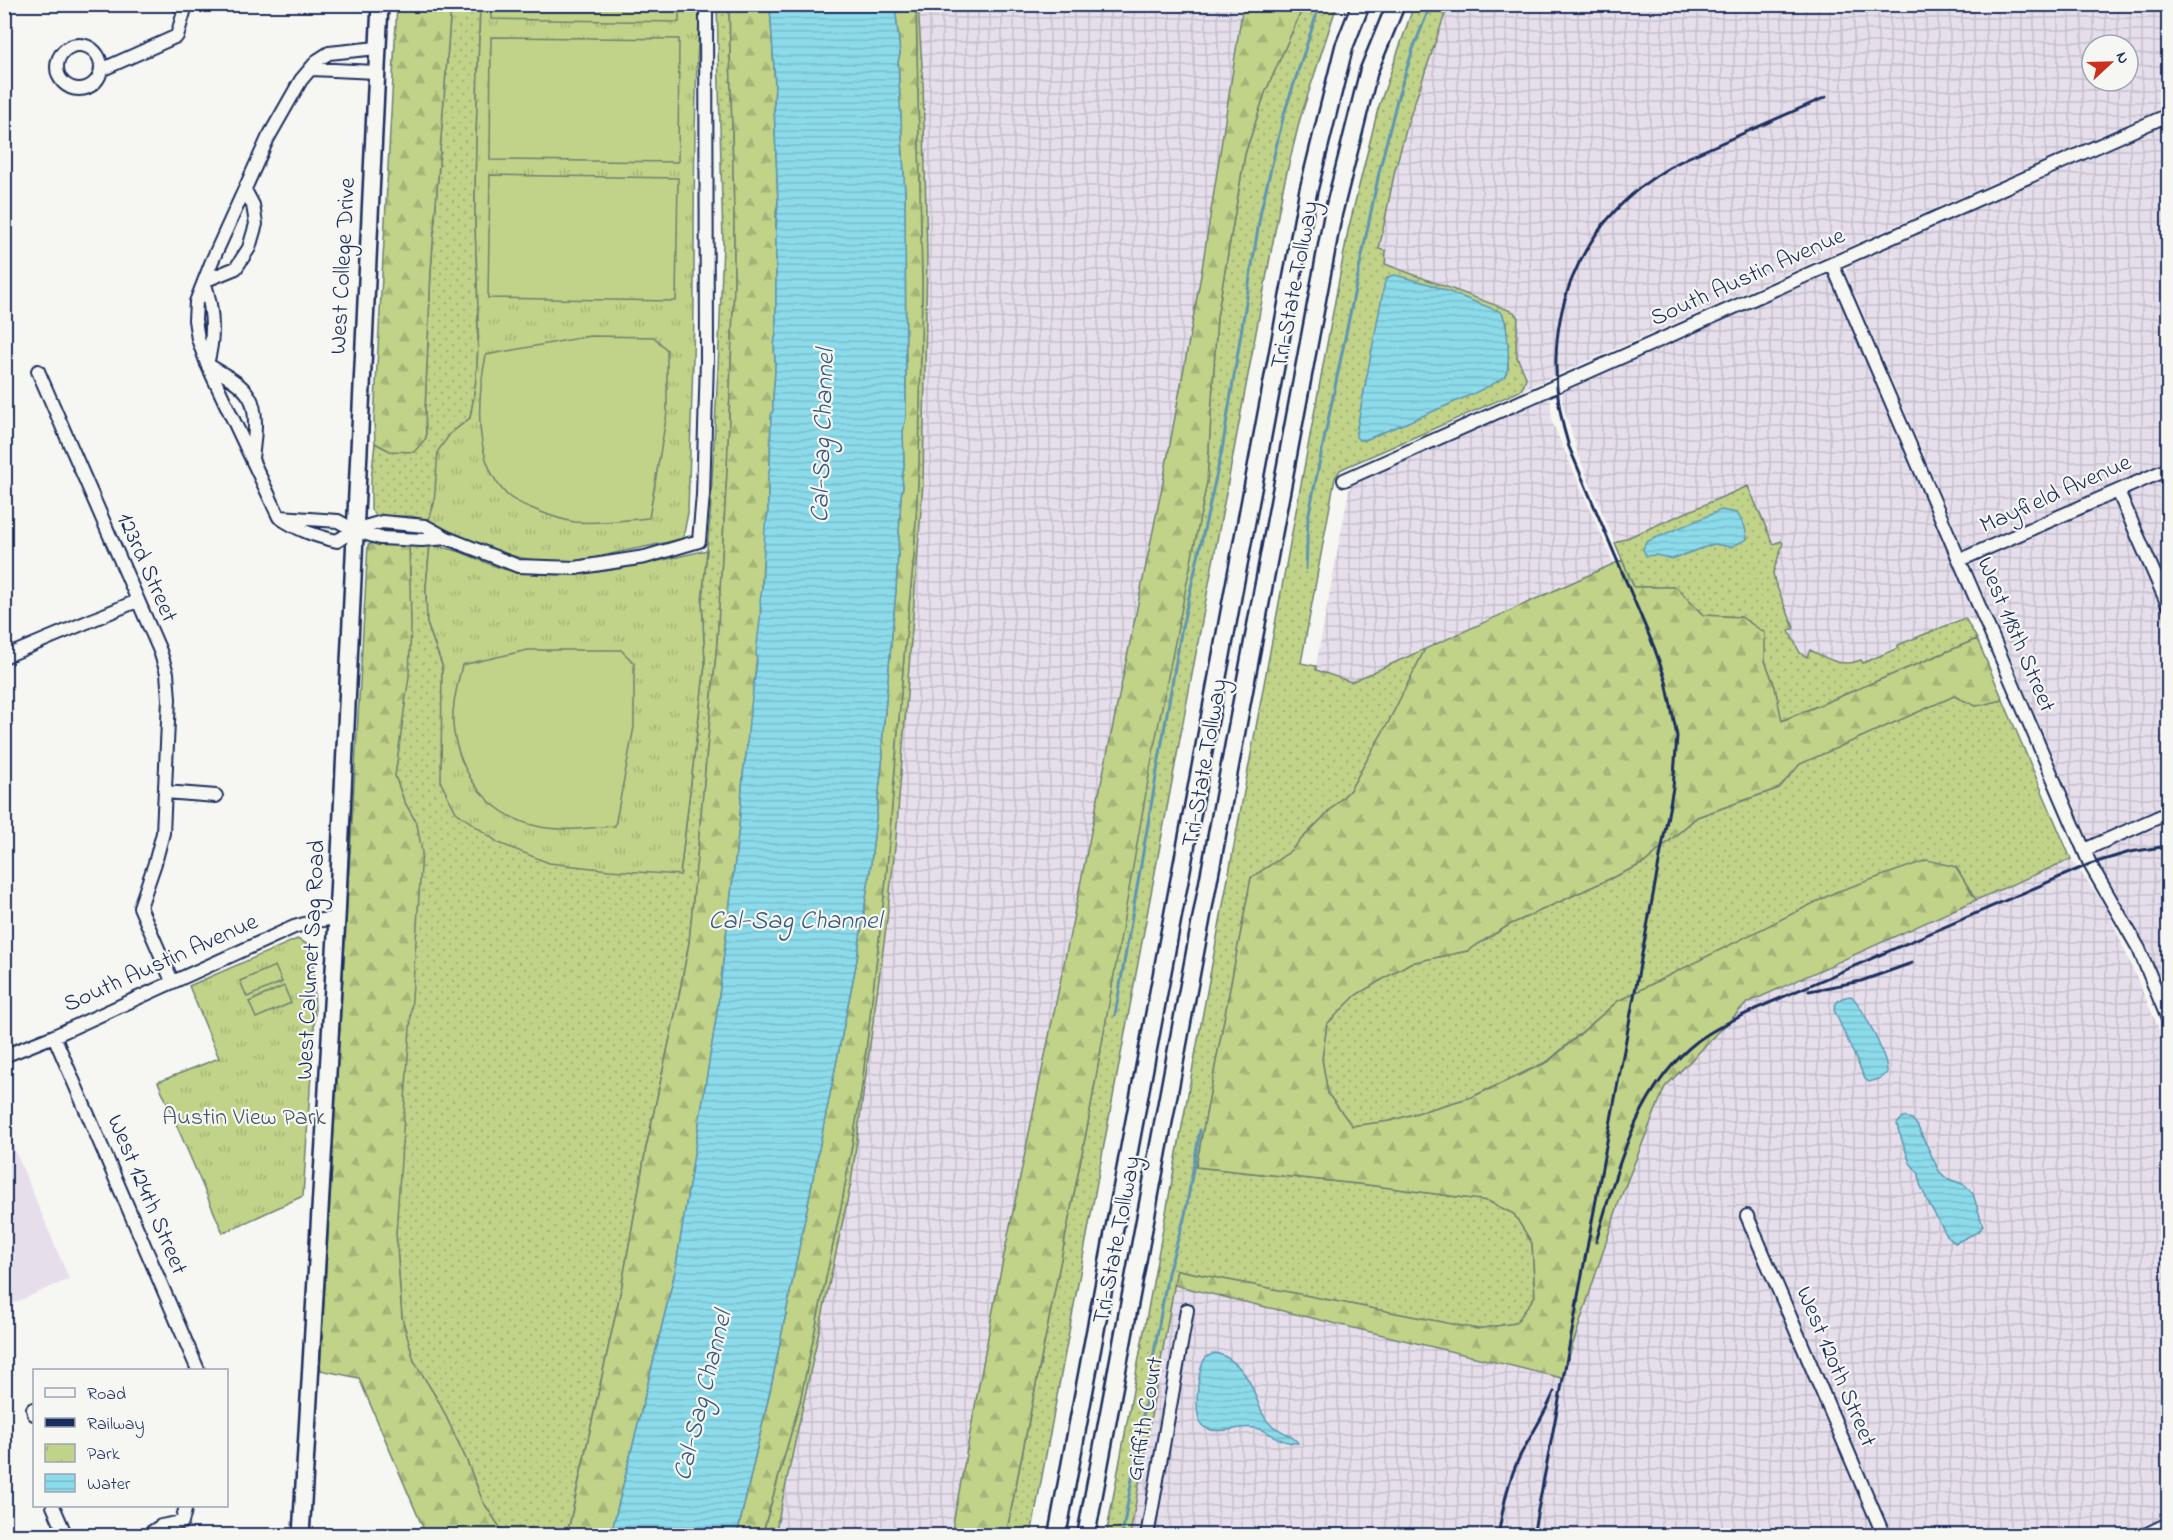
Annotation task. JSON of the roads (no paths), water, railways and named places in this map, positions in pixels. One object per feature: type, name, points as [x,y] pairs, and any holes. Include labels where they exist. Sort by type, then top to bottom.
[{"type":"highway","name":"Tri-State Tollway","points":[[1057,1536],[1308,192],[1344,47],[1361,4]]},
{"type":"highway","name":"Tri-State Tollway","points":[[1086,1536],[1333,214],[1369,70],[1396,4]]},
{"type":"main road","name":"West College Drive","points":[[354,530],[380,4]]},
{"type":"main road","name":"West Calumet Sag Road","points":[[301,1536],[337,918],[354,530]]},
{"type":"street","points":[[101,69],[177,36],[184,12],[179,4]]},
{"type":"street","points":[[279,517],[338,521],[354,530],[380,538],[422,540],[447,538],[518,566],[574,568],[645,557],[699,541],[703,495],[707,360],[706,4]]},
{"type":"street","points":[[354,530],[337,541],[296,529],[279,517],[207,364],[212,348],[212,318],[210,299],[204,281],[268,138],[301,80],[318,60],[328,53],[377,48]]},
{"type":"street","points":[[312,69],[376,72]]},
{"type":"street","name":"South Austin Avenue","points":[[1344,480],[2169,115]]},
{"type":"street","points":[[204,281],[236,268],[249,248],[256,224],[253,205],[245,190]]},
{"type":"street","name":"West 118th Street","points":[[1832,264],[2090,864],[2139,949],[2169,1019]]},
{"type":"street","points":[[207,364],[233,381],[250,397],[255,423],[252,459]]},
{"type":"street","name":"123rd Street","points":[[38,371],[160,651],[167,673],[169,699],[163,832],[140,907],[172,981]]},
{"type":"street","name":"Mayfield Avenue","points":[[1960,560],[2169,469]]},
{"type":"street","points":[[2118,491],[2169,605]]},
{"type":"street","points":[[4,657],[137,601]]},
{"type":"street","points":[[165,792],[216,796]]},
{"type":"street","points":[[2084,850],[2169,813]]},
{"type":"street","name":"South Austin Avenue","points":[[4,1056],[54,1036],[294,927],[337,918]]},
{"type":"street","name":"West 124th Street","points":[[54,1036],[197,1369]]},
{"type":"street","name":"West 120th Street","points":[[1746,1216],[1884,1536]]},
{"type":"street","name":"Griffith Court","points":[[1147,1536],[1187,1310]]},
{"type":"street","points":[[53,1507],[66,1536]]},
{"type":"street","points":[[146,1536],[161,1526],[182,1522],[186,1507]]},
{"type":"street","points":[[2143,1536],[2169,1524]]},
{"type":"water","name":"Cal-Sag Channel","points":[[770,5],[895,5],[900,54],[898,62],[905,195],[906,417],[903,431],[903,487],[882,743],[883,755],[870,871],[856,965],[772,1382],[737,1535],[611,1535],[675,1272],[717,1013],[757,661],[765,526],[768,515],[776,335],[778,202]]},
{"type":"water","points":[[1395,275],[1429,284],[1501,312],[1507,334],[1507,371],[1498,382],[1483,389],[1365,440],[1359,440],[1356,433],[1385,281]]},
{"type":"water","points":[[1721,510],[1737,513],[1745,527],[1747,539],[1731,547],[1714,544],[1672,559],[1656,555],[1646,556],[1643,549],[1646,542]]},
{"type":"water","points":[[1851,996],[1862,1010],[1874,1033],[1886,1066],[1887,1073],[1869,1082],[1865,1079],[1834,1010],[1840,1000]]},
{"type":"water","points":[[1903,1117],[1912,1119],[1917,1125],[1939,1171],[1946,1178],[1965,1185],[1973,1194],[1983,1226],[1978,1232],[1955,1243],[1947,1236],[1928,1202],[1920,1184],[1919,1174],[1910,1163],[1897,1124]]},
{"type":"water","points":[[1216,1353],[1236,1364],[1241,1370],[1250,1383],[1268,1422],[1298,1443],[1286,1442],[1255,1428],[1216,1431],[1204,1427],[1200,1422],[1197,1405],[1200,1374],[1204,1360]]},
{"type":"waterway","points":[[1115,1015],[1181,632],[1222,450],[1261,210],[1284,114],[1320,4]]},
{"type":"waterway","points":[[1306,569],[1308,518],[1380,168],[1397,100],[1413,49],[1431,4]]},
{"type":"waterway","points":[[1122,1536],[1168,1273],[1185,1215],[1200,1130]]},
{"type":"railway","points":[[1576,1307],[1673,788],[1677,736],[1666,681],[1654,647],[1569,447],[1559,403],[1556,360],[1560,318],[1572,279],[1590,243],[1616,210],[1648,182],[1687,158],[1826,97]]},
{"type":"railway","points":[[1596,1242],[1621,1159],[1644,1106],[1659,1082],[1677,1060],[1706,1035],[1760,1007],[2090,864],[2130,852],[2168,846]]},
{"type":"railway","points":[[1809,991],[1861,981],[1912,963]]},
{"type":"railway","points":[[1533,1536],[1578,1300]]},
{"type":"railway","points":[[1498,1536],[1513,1473],[1554,1392]]},
{"type":"park label","name":"Austin View Park","points":[[244,1118]]}]
